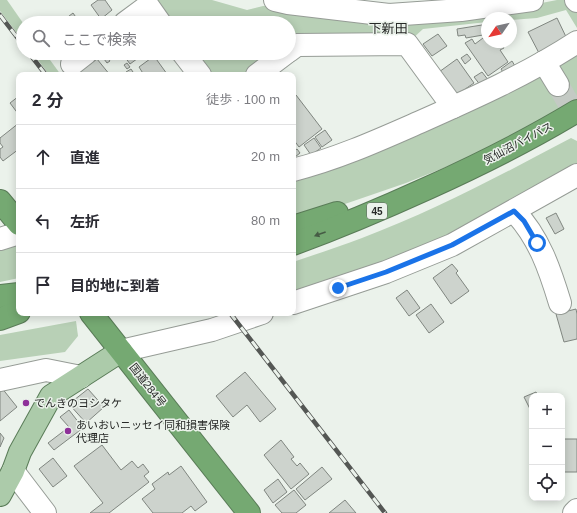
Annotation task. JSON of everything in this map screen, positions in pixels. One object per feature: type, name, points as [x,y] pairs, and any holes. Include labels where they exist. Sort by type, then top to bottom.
[{"type":"highway","name":"気仙沼バイパス","points":[[296,243],[370,214],[458,174],[522,143],[577,111]]},
{"type":"highway","name":"気仙沼バイパス","points":[[296,226],[458,174]]},
{"type":"highway","points":[[0,201],[16,220]]},
{"type":"highway","points":[[0,319],[16,313]]},
{"type":"highway","name":"国道284号","points":[[93,316],[249,513]]},
{"type":"main road","points":[[0,495],[13,471],[20,452],[50,396],[121,352]]},
{"type":"street","points":[[275,0],[288,3],[389,15],[461,10],[532,0]]},
{"type":"street","points":[[134,16],[148,6],[155,16]]},
{"type":"street","points":[[296,169],[319,163],[384,138],[453,107],[544,62],[577,42]]},
{"type":"street","points":[[296,46],[407,44],[453,107]]},
{"type":"street","points":[[188,60],[198,72]]},
{"type":"street","points":[[262,72],[277,60]]},
{"type":"street","points":[[544,62],[558,85]]},
{"type":"street","points":[[296,302],[386,272],[452,245],[577,175]]},
{"type":"street","points":[[514,211],[524,221],[537,243],[548,266],[560,303]]},
{"type":"street","points":[[0,238],[16,234]]},
{"type":"street","points":[[121,352],[212,330],[248,316]]},
{"type":"street","points":[[0,380],[46,370],[81,377]]},
{"type":"street","points":[[13,471],[45,513]]},
{"type":"street","points":[[574,513],[577,510]]},
{"type":"green space","points":[[0,0],[7,0],[18,16],[16,16],[16,32],[0,11]]},
{"type":"green space","points":[[152,0],[212,0],[247,10],[263,6],[506,10],[557,0],[572,0],[577,7],[577,28],[566,10],[537,18],[517,20],[517,12],[481,12],[481,23],[423,29],[411,40],[296,42],[296,16],[165,16]]},
{"type":"green space","points":[[577,51],[577,100],[466,159],[406,183],[342,205],[296,218],[296,174],[524,80],[556,70],[560,61]]},
{"type":"green space","points":[[38,60],[50,60],[59,72],[47,72]]},
{"type":"green space","points":[[198,60],[265,60],[249,72],[208,72]]},
{"type":"green space","points":[[571,138],[577,141],[577,165],[496,213],[419,248],[296,294],[296,261],[389,227],[442,204]]},
{"type":"green space","points":[[16,242],[16,279],[0,282],[0,245]]},
{"type":"green space","points":[[76,321],[78,336],[65,352],[0,361],[0,335]]},
{"type":"building","points":[[98,0],[105,0],[112,10],[105,16],[99,16],[91,5]]},
{"type":"building","points":[[557,18],[568,41],[540,55],[528,32]]},
{"type":"building","points":[[481,25],[481,35],[466,38],[465,35],[458,36],[457,29]]},
{"type":"building","points":[[438,34],[447,46],[432,56],[423,44]]},
{"type":"building","points":[[472,39],[475,44],[481,40],[481,48],[504,48],[500,50],[508,62],[488,76],[465,43]]},
{"type":"building","points":[[467,54],[471,59],[465,64],[461,58]]},
{"type":"building","points":[[457,59],[474,83],[455,96],[439,72]]},
{"type":"building","points":[[98,60],[108,72],[79,72]]},
{"type":"building","points":[[127,60],[135,60],[130,64]]},
{"type":"building","points":[[149,60],[157,60],[166,72],[142,72],[139,67]]},
{"type":"building","points":[[512,61],[515,66],[504,74],[501,69]]},
{"type":"building","points":[[127,63],[130,67],[127,69],[124,65]]},
{"type":"building","points":[[131,69],[133,72],[126,72]]},
{"type":"building","points":[[482,72],[489,81],[481,86],[474,77]]},
{"type":"building","points":[[296,95],[322,129],[299,147],[296,143]]},
{"type":"building","points":[[16,98],[16,111],[10,103]]},
{"type":"building","points":[[16,125],[16,151],[3,161],[0,157],[0,149],[3,147],[0,143],[0,138]]},
{"type":"building","points":[[325,130],[332,140],[322,147],[315,137]]},
{"type":"building","points":[[314,138],[321,148],[311,155],[304,145]]},
{"type":"building","points":[[297,149],[300,153],[296,156]]},
{"type":"building","points":[[556,213],[564,229],[555,234],[546,218]]},
{"type":"building","points":[[452,264],[458,271],[456,273],[469,291],[451,304],[433,278]]},
{"type":"building","points":[[407,290],[420,308],[409,316],[396,298]]},
{"type":"building","points":[[431,304],[444,322],[429,333],[416,315]]},
{"type":"building","points":[[576,309],[577,339],[564,342],[556,314]]},
{"type":"building","points":[[245,372],[276,409],[260,422],[247,405],[233,417],[216,396]]},
{"type":"building","points":[[0,387],[17,407],[0,421]]},
{"type":"building","points":[[88,389],[104,407],[86,423],[69,404]]},
{"type":"building","points":[[529,395],[529,407],[524,397]]},
{"type":"building","points":[[69,410],[83,428],[54,450],[48,443],[69,427],[60,417]]},
{"type":"building","points":[[0,433],[4,438],[0,447]]},
{"type":"building","points":[[565,439],[577,439],[577,472],[565,472]]},
{"type":"building","points":[[281,440],[294,457],[291,459],[297,466],[300,463],[309,474],[291,489],[264,455]]},
{"type":"building","points":[[102,445],[121,470],[132,461],[138,468],[143,464],[149,472],[144,476],[149,482],[109,513],[90,513],[103,503],[74,466]]},
{"type":"building","points":[[53,458],[67,476],[53,487],[39,469]]},
{"type":"building","points":[[181,466],[207,502],[195,511],[191,506],[182,513],[153,513],[142,499],[155,489],[152,484],[168,472],[169,475]]},
{"type":"building","points":[[322,467],[332,479],[305,500],[296,489]]},
{"type":"building","points":[[278,479],[287,492],[273,503],[264,490]]},
{"type":"building","points":[[294,490],[306,505],[296,513],[282,513],[275,505]]},
{"type":"building","points":[[345,500],[356,513],[329,513]]},
{"type":"tunnel","points":[[558,85],[577,118]]},
{"type":"railway","points":[[0,15],[16,36]]},
{"type":"railway","points":[[34,60],[44,72]]},
{"type":"railway","points":[[232,316],[385,513]]},
{"type":"place","name":"でんきのヨシタケ","points":[[26,403]]},
{"type":"place","name":"あいおいニッセイ同和損害保険 代理店","points":[[68,431]]},
{"type":"district","name":"下新田","points":[[388,28]]},
{"type":"route","points":[[338,288],[386,272],[452,245],[514,211],[524,221],[537,243]]}]
